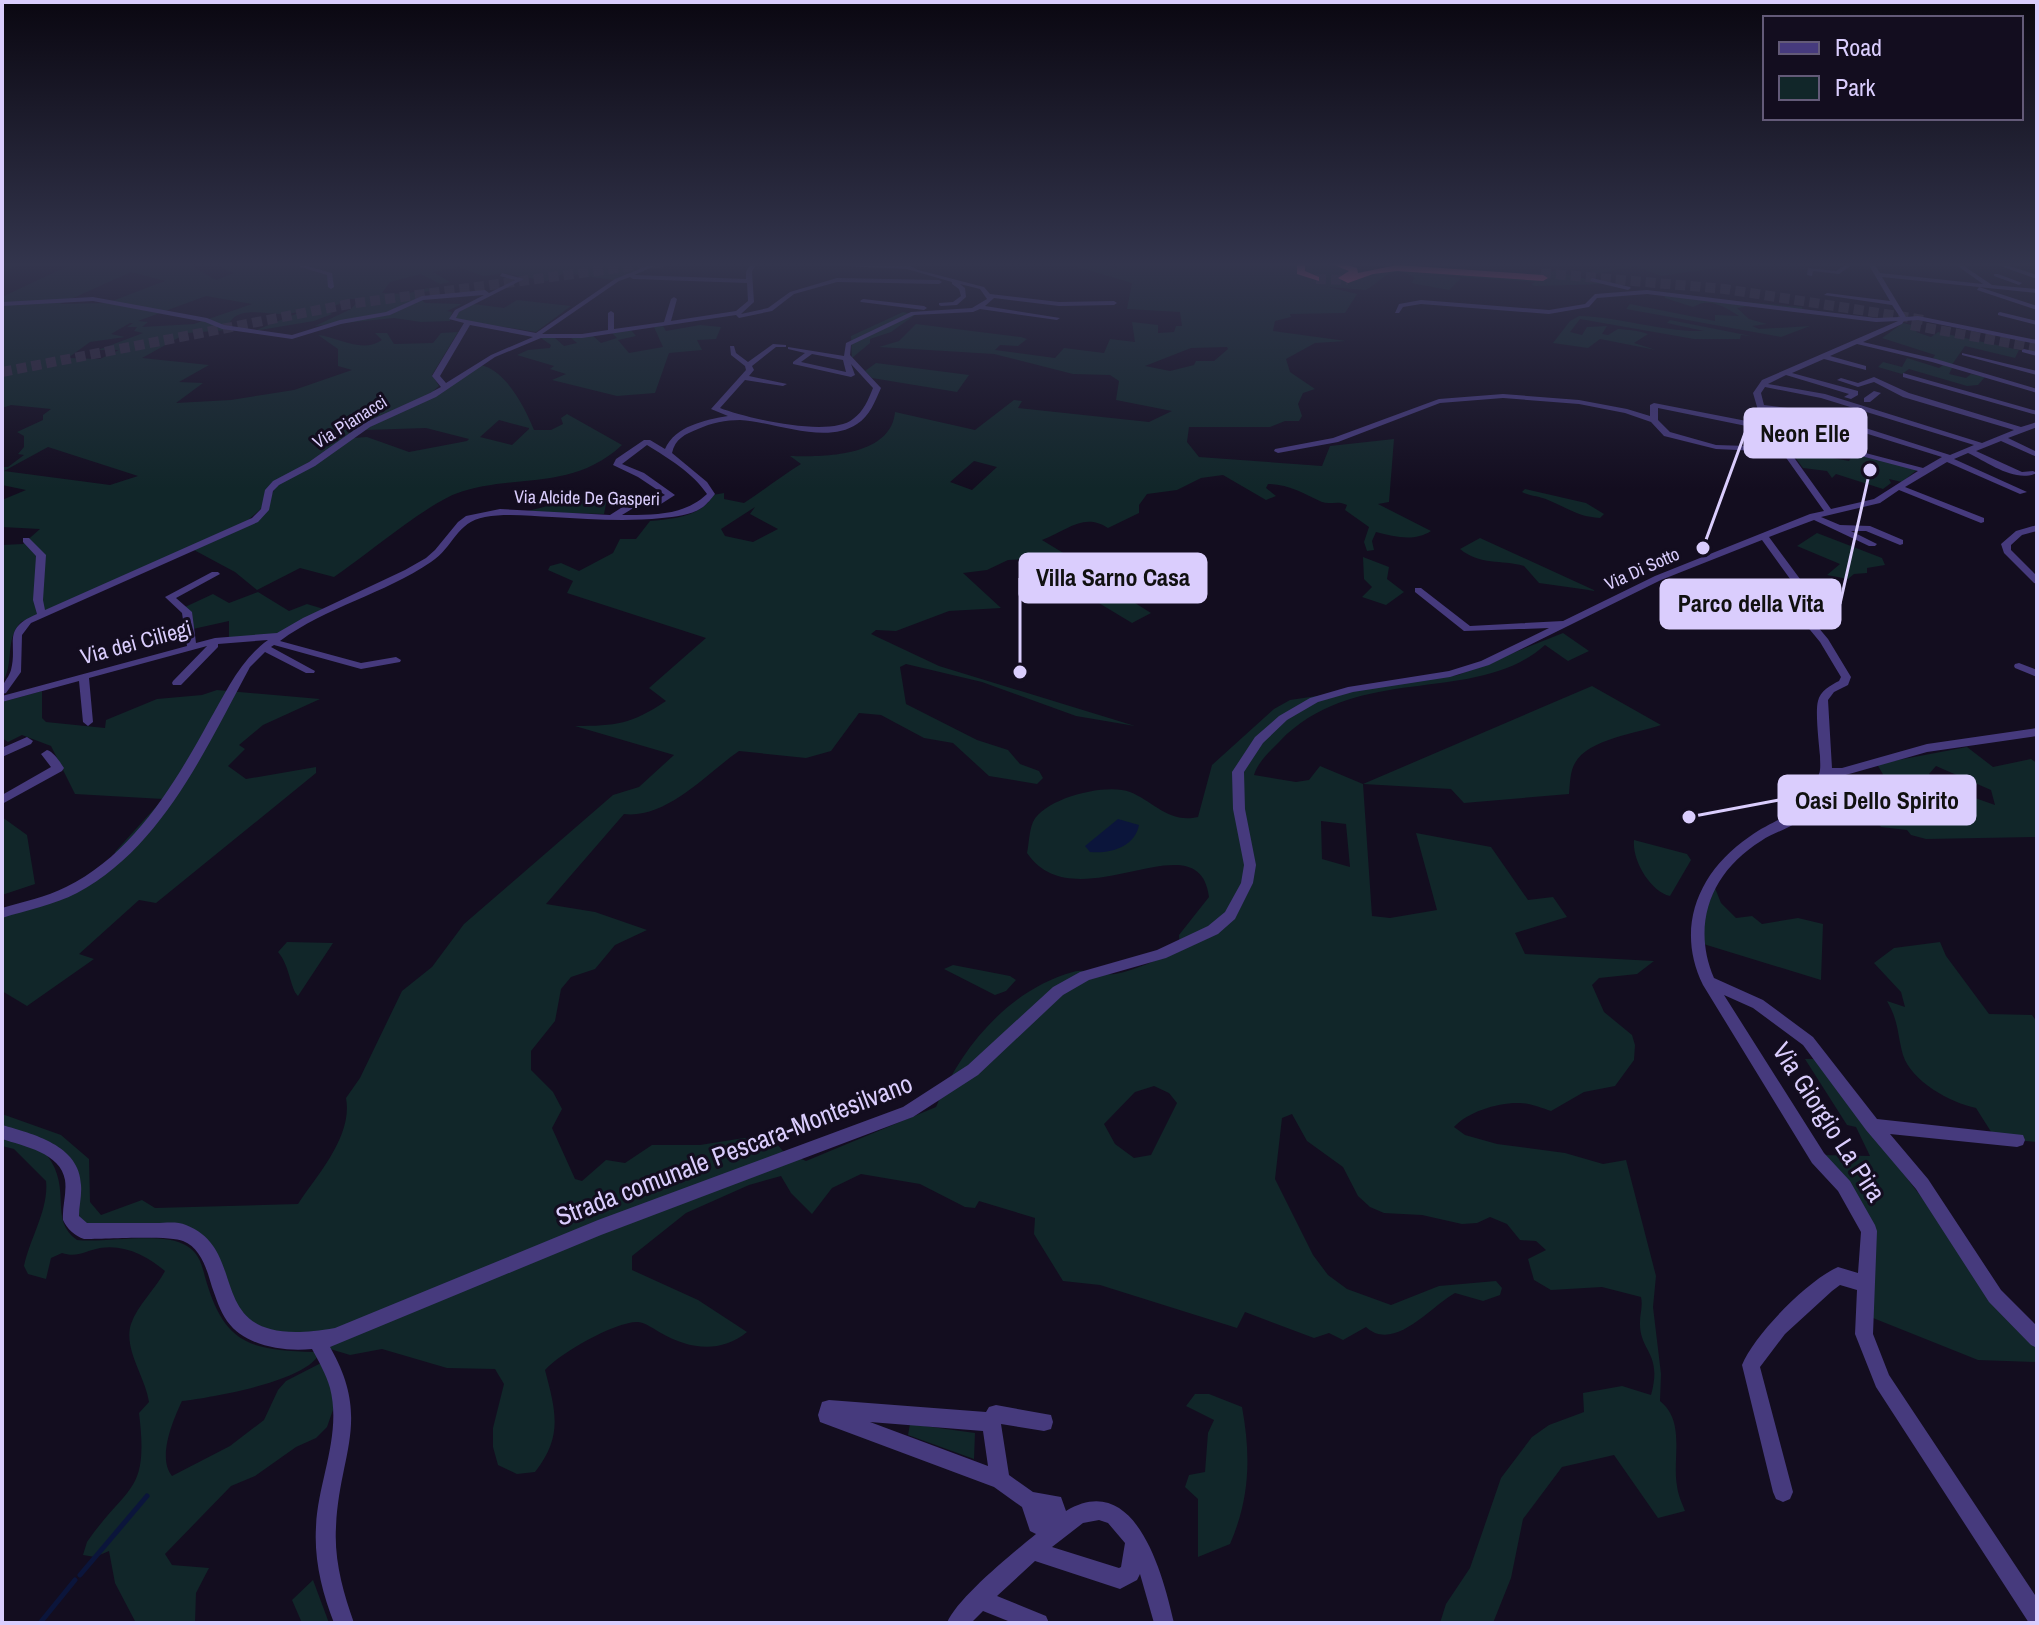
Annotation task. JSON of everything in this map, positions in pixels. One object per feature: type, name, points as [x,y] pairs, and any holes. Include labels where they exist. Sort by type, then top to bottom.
[{"type":"street","points":[[445,387],[436,376],[459,338]]},
{"type":"street","name":"Via Pianacci","points":[[2,691],[16,672],[18,629],[41,613],[248,524],[265,510],[269,490],[276,483],[312,464],[367,425],[445,387],[471,369],[532,338]]},
{"type":"street","points":[[810,352],[795,363],[851,375],[845,350],[856,338]]},
{"type":"street","points":[[1867,338],[1761,385],[1757,393],[1769,428],[1786,450],[1821,511],[1839,528],[1872,544]]},
{"type":"street","points":[[2016,338],[2037,342]]},
{"type":"street","points":[[1855,342],[1934,360],[2037,391]]},
{"type":"street","points":[[732,347],[733,354],[750,370],[715,409],[745,419],[823,431],[856,422],[865,414],[877,388],[848,359],[787,347],[775,345],[748,365]]},
{"type":"street","points":[[2024,348],[2037,351]]},
{"type":"street","points":[[1964,354],[2037,373]]},
{"type":"street","points":[[1822,356],[1866,372],[1906,395],[2033,427]]},
{"type":"street","points":[[442,366],[471,369]]},
{"type":"street","points":[[1841,380],[1858,385],[1866,372]]},
{"type":"street","points":[[1785,373],[1854,392],[1850,396],[1867,400]]},
{"type":"street","points":[[1906,375],[2037,413]]},
{"type":"street","points":[[743,377],[783,384]]},
{"type":"street","points":[[1761,385],[1777,385],[1981,445]]},
{"type":"street","points":[[1925,387],[2033,427]]},
{"type":"street","points":[[1858,408],[1877,393]]},
{"type":"street","points":[[1278,451],[1335,440],[1439,401],[1484,396],[1579,402],[1654,420],[1667,434],[1702,444],[1786,450]]},
{"type":"street","points":[[1654,420],[1654,405],[1769,428]]},
{"type":"street","points":[[1760,407],[1778,409],[1820,423],[1825,418],[1948,458],[2023,492]]},
{"type":"street","points":[[614,516],[638,501],[661,501],[671,495],[641,475],[617,465],[619,461],[647,442],[668,454],[672,442],[690,429],[719,420],[745,419]]},
{"type":"street","name":"Via Di Sotto","points":[[1571,622],[1658,578],[1821,511],[1877,501],[1901,488],[1923,470],[1948,458],[2033,427]]},
{"type":"street","points":[[2001,438],[2037,455]]},
{"type":"street","points":[[1811,440],[1923,470]]},
{"type":"street","points":[[1968,450],[2021,475],[2033,473]]},
{"type":"street","name":"Via Alcide De Gasperi","points":[[2,913],[59,896],[94,876],[119,854],[168,799],[246,666],[277,645],[429,561],[454,527],[471,518],[506,512],[669,516],[690,511],[708,501],[711,494],[706,486],[668,454]]},
{"type":"street","points":[[1901,488],[1981,520]]},
{"type":"street","points":[[1839,528],[1867,528],[1900,542]]},
{"type":"street","points":[[2037,528],[2016,534],[2006,544],[2007,551],[2037,581]]},
{"type":"street","points":[[1763,536],[1798,583],[1792,602],[1824,641],[1846,677],[1844,683],[1830,690],[1823,700],[1826,772],[1842,772],[1927,748],[2037,732]]},
{"type":"street","points":[[26,540],[41,555],[38,600],[41,613]]},
{"type":"street","points":[[192,648],[187,612],[170,597],[215,574]]},
{"type":"street","points":[[1418,590],[1468,629],[1571,622]]},
{"type":"street","name":"Strada comunale Pescara-Montesilvano","points":[[2,1132],[64,1159],[71,1170],[70,1213],[74,1225],[84,1231],[160,1229],[189,1234],[207,1252],[226,1304],[242,1323],[267,1337],[317,1341],[356,1329],[598,1228],[874,1128],[937,1096],[973,1070],[1058,991],[1085,976],[1189,943],[1213,930],[1230,915],[1247,883],[1250,865],[1239,809],[1238,772],[1259,740],[1283,718],[1314,700],[1352,689],[1450,674],[1485,663],[1571,622]]},
{"type":"street","points":[[177,683],[195,660],[219,640]]},
{"type":"street","name":"Via dei Ciliegi","points":[[2,699],[219,640],[277,645]]},
{"type":"street","points":[[277,645],[361,666],[396,660]]},
{"type":"street","points":[[277,645],[310,671]]},
{"type":"street","points":[[2019,666],[2037,674]]},
{"type":"street","points":[[84,677],[88,722]]},
{"type":"street","points":[[2,753],[27,741]]},
{"type":"street","points":[[2,800],[58,768],[47,754]]},
{"type":"street","name":"Via Giorgio La Pira","points":[[1826,772],[1804,812],[1753,839],[1712,884],[1700,905],[1694,938],[1699,964],[1818,1158],[1844,1186],[1869,1231],[1864,1334],[1882,1381],[2037,1617]]},
{"type":"street","points":[[1708,981],[1758,1004],[1808,1041],[1944,1215],[1995,1296],[2037,1339]]},
{"type":"street","points":[[1871,1125],[2017,1140]]},
{"type":"street","points":[[1783,1492],[1751,1365],[1771,1338],[1822,1287],[1838,1276],[1865,1284]]},
{"type":"street","points":[[317,1341],[336,1371],[342,1395],[341,1447],[326,1517],[330,1572],[344,1623]]},
{"type":"street","points":[[991,1422],[829,1409],[827,1415],[1000,1480],[1030,1501],[1037,1524],[1062,1527]]},
{"type":"street","points":[[1000,1480],[991,1422],[996,1414],[1044,1422]]},
{"type":"street","points":[[957,1623],[1032,1550],[1083,1512],[1097,1510],[1111,1515],[1143,1551],[1160,1617]]},
{"type":"street","points":[[1032,1550],[1120,1579],[1130,1573],[1136,1540]]},
{"type":"street","points":[[979,1599],[1039,1623]]},
{"type":"green space","points":[[2,338],[119,338],[90,342],[68,358],[100,359],[119,350],[98,350],[130,338],[178,338],[142,358],[209,365],[179,382],[203,383],[176,403],[231,400],[294,390],[352,370],[338,366],[338,349],[322,338],[366,345],[382,340],[380,338],[390,338],[394,344],[433,343],[437,338],[454,338],[432,375],[439,386],[429,395],[398,408],[271,485],[263,507],[247,521],[21,622],[13,636],[8,668],[2,683],[2,545],[23,544],[40,529],[2,527],[2,500],[26,490],[2,485],[2,467],[8,467],[24,455],[18,454],[24,447],[24,436],[17,432],[43,420],[43,415],[51,409],[11,405],[2,408]],"holes":[[[48,447],[138,476],[110,485],[4,471]]]},
{"type":"green space","points":[[541,338],[555,338],[564,346],[577,343],[572,338],[595,338],[601,343],[628,338],[618,340],[629,353],[663,347],[659,338],[716,338],[697,340],[702,350],[669,353],[655,393],[617,396],[552,380],[566,374],[550,369],[554,366],[517,355],[528,350],[550,348],[551,345]]},
{"type":"green space","points":[[851,338],[873,338],[870,339],[870,343],[852,358]]},
{"type":"green space","points":[[902,338],[1024,338],[1027,339],[1018,346],[1000,345],[995,350],[1055,358],[1064,348],[1104,353],[1110,339],[1135,342],[1134,338],[1323,338],[1346,341],[1315,343],[1286,359],[1290,372],[1315,389],[1303,393],[1298,404],[1302,416],[1299,421],[1285,421],[1270,427],[1189,427],[1187,442],[1199,457],[1322,466],[1330,446],[1394,439],[1389,502],[1378,504],[1431,531],[1404,538],[1376,532],[1372,541],[1374,550],[1367,551],[1364,542],[1369,527],[1345,510],[1347,505],[1322,502],[1276,484],[1268,484],[1266,488],[1276,496],[1266,500],[1223,475],[1201,478],[1177,490],[1147,494],[1139,505],[1139,513],[1108,528],[1083,522],[1042,540],[1124,590],[1119,593],[1151,613],[1132,623],[1026,559],[1008,560],[987,570],[963,573],[1001,608],[949,611],[896,631],[876,630],[871,634],[939,666],[1135,726],[1076,716],[982,682],[906,664],[900,667],[906,704],[977,740],[1008,750],[1020,764],[1039,771],[1043,778],[1037,784],[989,776],[953,743],[924,738],[881,715],[859,713],[831,751],[806,758],[739,751],[671,802],[640,814],[624,814],[546,904],[595,912],[647,930],[615,945],[595,969],[571,977],[561,989],[555,1021],[531,1051],[531,1070],[553,1092],[562,1109],[552,1128],[575,1179],[582,1181],[606,1160],[625,1163],[652,1145],[700,1145],[744,1138],[775,1142],[783,1151],[806,1161],[936,1107],[973,1043],[1008,1007],[1028,992],[1073,972],[1115,974],[1180,951],[1179,935],[1209,897],[1200,875],[1183,866],[1160,866],[1075,879],[1048,872],[1027,853],[1033,822],[1040,813],[1077,795],[1119,790],[1130,792],[1170,815],[1198,817],[1212,765],[1274,709],[1290,700],[1458,675],[1563,633],[1589,651],[1568,661],[1545,645],[1517,664],[1485,675],[1380,692],[1345,701],[1311,716],[1280,741],[1261,761],[1254,775],[1296,782],[1309,780],[1320,766],[1363,784],[1372,916],[1390,918],[1437,910],[1416,833],[1491,847],[1528,900],[1553,897],[1567,917],[1515,933],[1525,954],[1654,961],[1637,974],[1599,978],[1592,985],[1604,1012],[1632,1035],[1635,1045],[1634,1060],[1615,1086],[1584,1092],[1551,1111],[1524,1103],[1493,1106],[1467,1117],[1454,1127],[1465,1135],[1497,1144],[1565,1153],[1603,1164],[1626,1160],[1656,1276],[1653,1307],[1661,1374],[1660,1401],[1673,1419],[1677,1486],[1685,1511],[1658,1518],[1614,1455],[1562,1467],[1523,1519],[1511,1578],[1493,1623],[1440,1623],[1446,1604],[1470,1568],[1501,1478],[1532,1437],[1549,1425],[1584,1412],[1583,1393],[1622,1386],[1651,1395],[1654,1370],[1641,1332],[1641,1297],[1602,1287],[1551,1290],[1534,1280],[1528,1259],[1546,1250],[1536,1241],[1520,1240],[1507,1224],[1490,1217],[1477,1223],[1462,1224],[1422,1215],[1384,1213],[1370,1207],[1358,1196],[1343,1167],[1307,1141],[1292,1114],[1282,1118],[1275,1179],[1313,1255],[1328,1275],[1347,1289],[1391,1305],[1439,1286],[1496,1281],[1502,1288],[1500,1295],[1483,1301],[1455,1293],[1400,1331],[1377,1334],[1366,1327],[1343,1340],[1329,1333],[1314,1338],[1245,1312],[1237,1328],[1100,1285],[1063,1281],[1034,1234],[1035,1218],[979,1201],[975,1208],[965,1207],[920,1184],[861,1174],[832,1188],[812,1214],[791,1193],[781,1176],[749,1185],[686,1213],[632,1256],[632,1270],[698,1300],[747,1332],[726,1344],[693,1346],[638,1322],[603,1332],[575,1347],[545,1370],[555,1423],[550,1447],[535,1472],[517,1474],[498,1465],[493,1447],[493,1428],[504,1384],[495,1369],[447,1368],[382,1349],[350,1355],[274,1332],[249,1321],[236,1305],[209,1241],[189,1227],[80,1224],[74,1167],[47,1155],[59,1180],[64,1223],[77,1240],[150,1238],[187,1246],[199,1260],[212,1299],[231,1330],[256,1345],[314,1352],[318,1356],[309,1365],[276,1381],[182,1401],[166,1449],[172,1476],[230,1446],[264,1420],[278,1390],[286,1381],[323,1362],[329,1373],[334,1407],[327,1427],[316,1438],[296,1447],[255,1476],[231,1486],[165,1554],[172,1565],[209,1568],[196,1593],[195,1623],[136,1623],[115,1583],[109,1551],[95,1557],[83,1555],[87,1542],[124,1497],[138,1474],[141,1459],[139,1413],[149,1402],[132,1353],[129,1334],[138,1311],[165,1271],[135,1252],[109,1247],[77,1254],[62,1253],[51,1258],[46,1279],[28,1274],[24,1266],[45,1202],[46,1181],[14,1149],[2,1146],[2,1114],[61,1135],[89,1159],[90,1202],[101,1215],[142,1200],[155,1208],[298,1204],[339,1140],[347,1112],[346,1098],[360,1078],[402,991],[432,967],[464,924],[613,795],[639,787],[674,755],[575,726],[623,722],[643,715],[666,701],[649,688],[706,638],[567,593],[573,581],[548,570],[550,566],[561,563],[579,571],[613,553],[620,539],[636,539],[650,521],[677,518],[694,512],[713,495],[724,493],[724,499],[744,503],[801,464],[790,456],[837,454],[869,446],[882,438],[891,427],[895,412],[975,430],[1014,400],[1022,401],[1018,408],[1149,422],[1172,411],[1116,400],[1119,381],[1110,375],[1073,374],[994,354],[879,347]],"holes":[[[1227,347],[1214,361],[1196,361],[1194,365],[1170,371],[1145,366],[1191,348]],[[974,461],[997,467],[972,490],[950,482]],[[755,507],[750,514],[778,529],[753,542],[725,536],[721,529]],[[1321,821],[1346,824],[1350,867],[1322,859]],[[1154,1086],[1169,1093],[1177,1103],[1151,1155],[1134,1158],[1115,1144],[1104,1124],[1135,1092]]]},
{"type":"green space","points":[[1557,338],[1642,338],[1634,343],[1656,350],[1600,339],[1588,348],[1553,343]]},
{"type":"green space","points":[[1687,338],[1740,338],[1740,339]]},
{"type":"green space","points":[[1882,338],[1964,338],[2019,350],[2015,358],[1965,346],[1951,366],[1933,358],[1935,355]]},
{"type":"green space","points":[[1907,358],[1939,368],[1943,365],[1952,368],[1949,374],[1966,378],[1971,374],[1985,377],[1978,385],[1967,386],[1909,369],[1902,374],[1878,367],[1883,362],[1902,367]]},
{"type":"green space","points":[[876,363],[969,375],[957,392],[872,378],[865,371]]},
{"type":"green space","points":[[480,365],[506,381],[520,400],[534,430],[551,430],[563,424],[561,418],[567,414],[622,445],[602,460],[562,476],[499,484],[455,494],[411,520],[334,577],[300,568],[257,590],[235,572],[194,550],[259,519],[277,484],[353,438],[367,437],[409,452],[469,439],[426,428],[364,430]],"holes":[[[499,420],[529,428],[512,445],[480,437]]]},
{"type":"green space","points":[[1790,450],[1849,461],[1853,454],[1918,469],[1902,482],[1889,479],[1891,483],[1883,489],[1836,474],[1832,478],[1827,471],[1803,468]]},
{"type":"green space","points":[[1525,489],[1586,503],[1604,514],[1600,518],[1579,514],[1522,492]]},
{"type":"green space","points":[[607,499],[604,514],[524,512],[571,500]]},
{"type":"green space","points":[[1817,533],[1882,558],[1885,565],[1867,568],[1867,573],[1854,574],[1848,579],[1827,575],[1840,564],[1797,546]]},
{"type":"green space","points":[[1480,538],[1596,591],[1539,583],[1524,566],[1475,558],[1460,549]]},
{"type":"green space","points":[[1363,557],[1389,567],[1387,579],[1404,592],[1386,605],[1362,597],[1372,587],[1364,579]]},
{"type":"green space","points":[[258,592],[289,611],[307,604],[327,610],[270,638],[229,640],[229,621],[193,629],[185,607],[213,594],[229,603]]},
{"type":"green space","points":[[1592,686],[1661,725],[1614,738],[1581,755],[1572,770],[1569,794],[1464,803],[1451,789],[1363,784]]},
{"type":"green space","points":[[217,690],[320,699],[263,725],[239,745],[245,749],[228,766],[246,779],[316,767],[316,773],[156,903],[139,900],[79,954],[94,959],[27,1006],[2,991],[2,917],[41,905],[117,859],[115,852],[163,799],[75,794],[51,746],[22,735],[8,742],[2,738],[2,702],[42,691],[42,718],[46,722],[105,728],[106,720],[157,699],[202,695]]},
{"type":"green space","points":[[1967,747],[1993,767],[2031,759],[2037,763],[2037,837],[1926,839],[1911,835],[1907,830],[1881,827],[1871,815],[1883,814],[1872,797],[1897,799],[1877,764]],"holes":[[[1936,766],[1991,790],[1995,805],[1938,785],[1929,774]]]},
{"type":"green space","points":[[2,817],[27,835],[35,884],[2,895]]},
{"type":"green space","points":[[1634,840],[1687,854],[1691,860],[1670,896],[1656,888],[1644,874],[1636,856]]},
{"type":"green space","points":[[1715,888],[1721,903],[1736,918],[1752,916],[1762,924],[1798,918],[1823,924],[1821,980],[1697,942],[1697,933]]},
{"type":"green space","points":[[287,942],[333,943],[298,996],[278,952]]},
{"type":"green space","points":[[1940,942],[1946,956],[1989,1014],[2032,1015],[2037,1022],[2037,1142],[1995,1138],[1976,1108],[1933,1089],[1907,1065],[1887,1001],[1905,1007],[1901,992],[1874,963],[1894,948]]},
{"type":"green space","points":[[953,965],[1010,976],[1016,980],[1006,991],[995,995],[944,969]]},
{"type":"green space","points":[[1805,1059],[1815,1059],[2037,1347],[2037,1362],[1978,1360],[1868,1316],[1872,1232],[1820,1155],[1870,1156],[1856,1127],[1847,1125]]},
{"type":"green space","points":[[1195,1394],[1209,1394],[1242,1407],[1247,1443],[1245,1493],[1230,1544],[1198,1557],[1198,1499],[1185,1487],[1189,1475],[1205,1472],[1208,1433],[1214,1420],[1186,1406]]},
{"type":"green space","points":[[910,1424],[975,1433],[974,1459],[908,1435]]},
{"type":"green space","points":[[313,1580],[329,1623],[302,1623],[292,1600]]},
{"type":"water","points":[[1118,819],[1139,825],[1132,839],[1120,848],[1090,852],[1085,846]]},
{"type":"waterway","points":[[80,1575],[147,1496]]},
{"type":"waterway","points":[[40,1623],[75,1580]]},
{"type":"tunnel","points":[[2,372],[176,338]]},
{"type":"tunnel","points":[[1981,338],[2037,348]]},
{"type":"place","name":"Parco della Vita","points":[[1870,470]]},
{"type":"place","name":"Neon Elle","points":[[1703,548]]},
{"type":"place","name":"Villa Sarno Casa","points":[[1020,672]]},
{"type":"place","name":"Oasi Dello Spirito","points":[[1689,817]]}]
